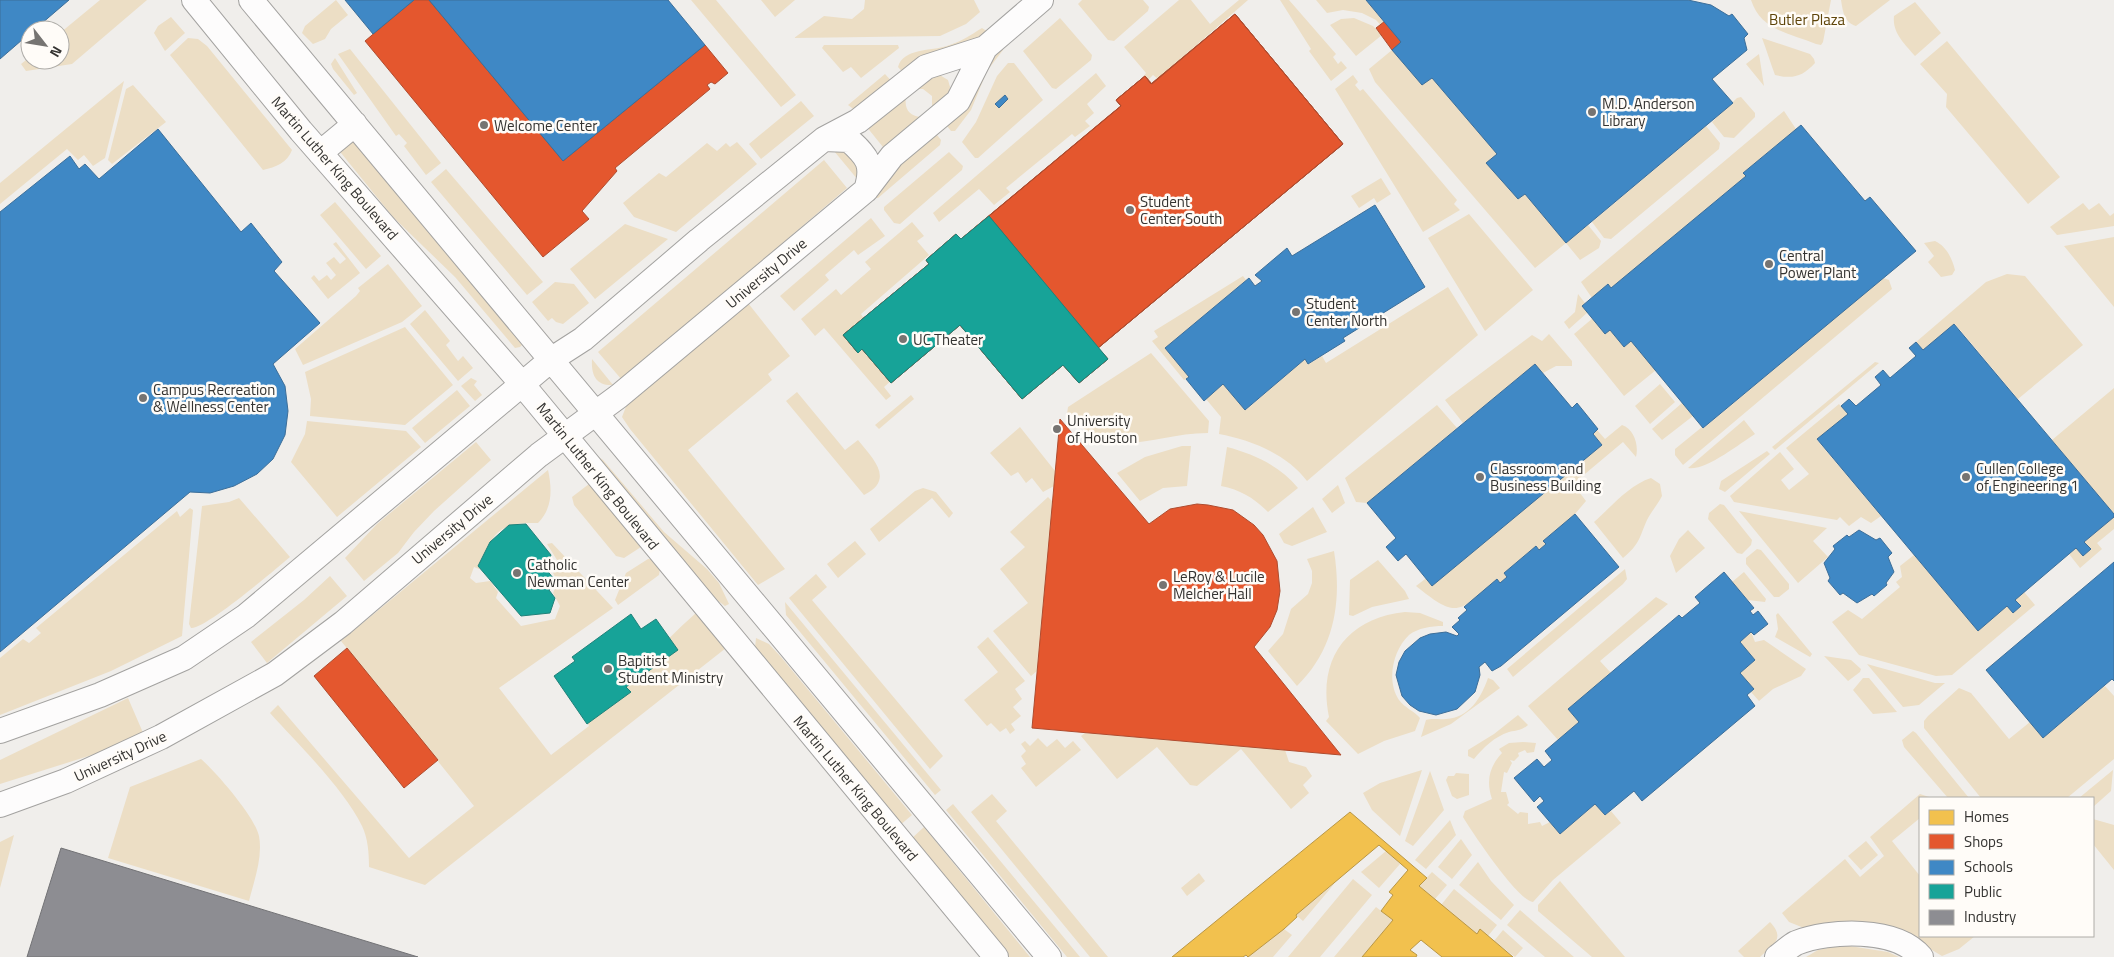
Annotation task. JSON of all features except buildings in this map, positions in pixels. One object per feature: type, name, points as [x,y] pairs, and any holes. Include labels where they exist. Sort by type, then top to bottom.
[{"type":"street","name":"Martin Luther King Boulevard","points":[[194,0],[320,153],[522,384],[996,957]]},
{"type":"street","points":[[251,0],[1049,957]]},
{"type":"street","name":"University Drive","points":[[0,731],[100,695],[184,658],[246,616],[552,359],[583,339],[824,139],[858,121],[926,67],[985,48],[1042,0]]},
{"type":"street","name":"University Drive","points":[[0,805],[66,781],[161,737],[275,674],[342,623],[565,436],[597,413],[866,190],[892,156],[958,101],[985,48]]},
{"type":"street","points":[[926,67],[943,68],[952,75],[960,85],[958,101]]},
{"type":"street","points":[[320,153],[355,124]]},
{"type":"street","points":[[824,139],[849,140],[866,155],[870,175],[866,190]]},
{"type":"street","points":[[1778,957],[1795,944],[1836,932],[1875,936],[1899,942],[1922,957]]},
{"type":"green space","points":[[100,0],[147,0],[70,64],[70,25]]},
{"type":"green space","points":[[336,0],[348,15],[331,29],[325,39],[313,44],[302,33],[305,26]]},
{"type":"green space","points":[[691,0],[716,0],[796,95],[781,107]]},
{"type":"green space","points":[[761,0],[795,0],[775,17]]},
{"type":"green space","points":[[865,0],[974,0],[980,12],[966,24],[940,36],[794,38],[824,16],[852,19],[864,9]]},
{"type":"green space","points":[[1082,0],[1143,0],[1149,7],[1148,11],[1114,41],[1108,40],[1078,4]]},
{"type":"green space","points":[[1179,0],[1191,0],[1210,24],[1239,0],[1248,0],[1158,79],[1153,75],[1148,80],[1144,76],[1146,73],[1124,47]]},
{"type":"green space","points":[[1280,0],[1289,0],[1336,54],[1333,57],[1338,64],[1341,61],[1347,68],[1331,81],[1309,51],[1311,49]]},
{"type":"green space","points":[[1316,0],[1366,0],[1389,28],[1386,31],[1376,20],[1362,13],[1343,10],[1327,13]]},
{"type":"green space","name":"Butler Plaza","points":[[1751,0],[1831,0],[1823,42],[1821,45],[1816,44],[1769,25],[1756,10]]},
{"type":"green space","name":"Butler Plaza","points":[[1841,0],[1890,0],[1856,26],[1847,19],[1843,12]]},
{"type":"green space","points":[[1915,2],[1941,33],[1915,56],[1897,33],[1894,16]]},
{"type":"green space","points":[[171,17],[185,33],[165,51],[154,33],[158,26]]},
{"type":"green space","points":[[1060,18],[1092,55],[1091,60],[1056,89],[1052,88],[1023,51]]},
{"type":"green space","points":[[1354,18],[1373,26],[1382,35],[1356,56],[1330,25],[1341,19]]},
{"type":"green space","points":[[982,28],[988,32],[906,76],[898,67],[906,56],[912,53],[941,48],[965,38]]},
{"type":"green space","points":[[188,38],[198,39],[207,46],[292,150],[284,161],[277,166],[263,170],[170,55]]},
{"type":"green space","name":"Butler Plaza","points":[[1762,38],[1810,54],[1815,63],[1797,76],[1775,75]]},
{"type":"green space","points":[[1947,41],[2060,177],[2028,204],[1946,107],[1947,94],[1920,64]]},
{"type":"green space","points":[[824,45],[898,45],[899,48],[861,78],[851,67],[843,72],[822,48]]},
{"type":"green space","points":[[1001,46],[1003,50],[987,71],[971,110],[955,131],[951,131],[943,121],[969,93]]},
{"type":"green space","points":[[350,49],[441,163],[426,175],[404,146],[407,143],[399,134],[396,136],[338,54]]},
{"type":"green space","points":[[1392,50],[1432,78],[1497,154],[1518,199],[1525,194],[1566,243],[1535,268],[1375,82],[1369,69]]},
{"type":"green space","points":[[1759,54],[1764,86],[1746,64]]},
{"type":"green space","points":[[335,58],[357,93],[354,95],[333,69],[331,64]]},
{"type":"green space","points":[[1008,63],[1014,63],[1043,100],[978,158],[975,158],[962,142],[976,122],[997,76]]},
{"type":"green space","points":[[1096,73],[1106,86],[1087,104],[1094,113],[1085,121],[1090,126],[1075,137],[1072,134],[1006,188],[1010,192],[994,205],[979,189],[939,222],[933,213]]},
{"type":"green space","points":[[885,74],[895,85],[856,111],[848,105]]},
{"type":"green space","points":[[938,74],[948,80],[950,87],[948,97],[932,108],[932,96],[923,89],[917,89],[919,79]]},
{"type":"green space","points":[[1353,75],[1358,82],[1355,85],[1360,91],[1363,89],[1457,200],[1454,204],[1460,210],[1423,232],[1335,89]]},
{"type":"green space","points":[[124,81],[105,158],[93,166],[84,155],[78,160],[67,149],[0,204],[0,183]]},
{"type":"green space","points":[[133,85],[166,122],[112,164],[108,160],[126,89]]},
{"type":"green space","points":[[1741,97],[1755,113],[1755,117],[1734,138],[1724,137],[1712,122],[1737,98]]},
{"type":"green space","points":[[906,98],[906,106],[909,112],[914,116],[922,117],[887,152],[866,126]]},
{"type":"green space","points":[[801,101],[814,116],[761,159],[749,144]]},
{"type":"green space","points":[[1784,111],[1796,129],[1743,173],[1746,176],[1611,288],[1607,284],[1592,298],[1581,282]]},
{"type":"green space","points":[[1706,126],[1720,143],[1719,149],[1611,239],[1604,238],[1592,222]]},
{"type":"green space","points":[[933,130],[941,140],[940,145],[878,198],[873,198],[875,191]]},
{"type":"green space","points":[[349,137],[519,341],[522,345],[520,347],[515,348],[455,277],[393,217],[337,148]]},
{"type":"green space","points":[[737,142],[757,164],[676,232],[634,217],[623,203],[659,173],[666,177],[707,143],[717,151],[726,143],[730,147]]},
{"type":"green space","points":[[840,147],[861,155],[858,180],[834,151]]},
{"type":"green space","points":[[949,152],[963,166],[962,170],[900,224],[894,223],[884,210],[884,207]]},
{"type":"green space","points":[[824,160],[847,188],[622,380],[598,352]]},
{"type":"green space","points":[[446,169],[543,282],[527,295],[431,182]]},
{"type":"green space","points":[[1381,178],[1391,194],[1377,203],[1374,198],[1359,208],[1351,196]]},
{"type":"green space","points":[[335,202],[381,256],[366,269],[320,215]]},
{"type":"green space","points":[[2083,203],[2089,210],[2099,203],[2110,216],[2114,213],[2114,226],[2057,235],[2050,227]]},
{"type":"green space","points":[[1469,214],[1533,290],[1485,331],[1428,238]]},
{"type":"green space","points":[[871,218],[885,236],[858,255],[854,250],[825,275],[829,280],[794,311],[780,296]]},
{"type":"green space","points":[[912,222],[924,236],[917,241],[929,255],[861,314],[864,319],[863,346],[892,380],[884,387],[891,396],[886,400],[824,328],[815,336],[801,319],[836,289],[841,295],[871,269],[865,262]]},
{"type":"green space","points":[[625,224],[668,239],[595,299],[570,269]]},
{"type":"green space","points":[[1588,225],[1601,241],[1599,248],[1580,260],[1566,243]]},
{"type":"green space","points":[[2114,237],[2114,307],[2064,246]]},
{"type":"green space","points":[[1935,241],[1945,249],[1950,257],[1955,270],[1952,275],[1941,277],[1928,262],[1934,256],[1924,243]]},
{"type":"green space","points":[[336,242],[360,273],[328,299],[311,278],[314,275],[319,281],[327,275],[331,280],[336,275],[326,263],[334,257],[340,264],[346,259],[333,244]]},
{"type":"green space","points":[[388,264],[422,306],[402,322],[303,365],[295,349],[356,296],[360,291],[358,288]]},
{"type":"green space","points":[[2007,274],[2025,276],[2083,345],[2018,399],[1955,324],[1923,350],[1916,342],[1986,282]]},
{"type":"green space","points":[[1243,276],[1246,280],[1165,348],[1189,377],[1184,380],[1152,341],[1158,337],[1154,331]]},
{"type":"green space","points":[[1883,278],[1889,280],[1892,289],[1683,465],[1675,455],[1675,449],[1702,427],[1704,428]]},
{"type":"green space","points":[[555,282],[574,284],[589,303],[563,324],[556,322],[552,318],[548,321],[532,302]]},
{"type":"green space","points":[[1448,287],[1478,335],[1307,481],[1299,471],[1279,456],[1256,444],[1219,434],[1221,417],[1206,399],[1223,384],[1246,410],[1305,359],[1309,364],[1322,356],[1326,363]]},
{"type":"green space","points":[[1578,294],[1585,303],[1582,306],[1588,312],[1569,329],[1564,322],[1575,312]]},
{"type":"green space","points":[[748,303],[790,356],[768,374],[772,380],[688,450],[785,569],[758,585],[622,417],[627,404]]},
{"type":"green space","points":[[425,310],[450,341],[446,345],[458,361],[463,356],[473,368],[458,381],[410,324]]},
{"type":"green space","points":[[1593,318],[1610,330],[1624,347],[1631,341],[1656,370],[1624,396],[1574,334]]},
{"type":"green space","points":[[405,327],[453,385],[405,425],[310,416],[311,399],[305,372]]},
{"type":"green space","points":[[1549,334],[1572,361],[1572,366],[1556,366],[1543,373],[1535,364],[1463,423],[1445,400],[1532,335],[1542,341]]},
{"type":"green space","points":[[1151,353],[1209,421],[1208,433],[1188,434],[1134,443],[1118,442],[1101,438],[1085,429],[1067,414],[1068,407]]},
{"type":"green space","points":[[592,359],[613,385],[602,384],[596,378],[592,370]]},
{"type":"green space","points":[[1875,362],[1879,363],[1775,450],[1772,447]]},
{"type":"green space","points":[[471,378],[477,381],[474,385],[482,395],[475,401],[461,386]]},
{"type":"green space","points":[[1660,384],[1675,402],[1650,424],[1635,406]]},
{"type":"green space","points":[[2114,388],[2114,514],[2052,440]]},
{"type":"green space","points":[[457,390],[470,406],[425,443],[412,428]]},
{"type":"green space","points":[[797,392],[845,450],[858,440],[878,468],[879,482],[874,489],[864,495],[786,401]]},
{"type":"green space","points":[[911,395],[914,399],[879,429],[875,425]]},
{"type":"green space","points":[[1682,403],[1693,416],[1662,440],[1652,429]]},
{"type":"green space","points":[[1839,404],[1848,414],[1817,440],[1881,516],[1871,523],[1861,517],[1849,526],[1840,517],[1837,520],[1734,502],[1730,496],[1780,452],[1794,469],[1781,480],[1789,490],[1809,474],[1786,448]]},
{"type":"green space","points":[[1437,405],[1457,428],[1367,503],[1356,502],[1345,478]]},
{"type":"green space","points":[[1744,420],[1755,434],[1713,461],[1695,468],[1688,468]]},
{"type":"green space","points":[[307,421],[406,431],[421,447],[337,517],[291,462],[305,434]]},
{"type":"green space","points":[[1622,425],[1630,430],[1635,438],[1636,457],[1623,442],[1573,484],[1586,501],[1575,514],[1543,541],[1546,544],[1539,550],[1536,547],[1504,573],[1507,577],[1500,583],[1497,580],[1474,599],[1458,608],[1441,604],[1416,586],[1601,444],[1593,434],[1597,430],[1605,439]]},
{"type":"green space","points":[[1020,427],[1055,471],[1054,486],[1043,492],[1032,478],[1026,483],[1018,472],[1011,476],[990,453]]},
{"type":"green space","points":[[476,442],[491,460],[434,511],[414,532],[398,553],[364,581],[345,558],[377,524]]},
{"type":"green space","points":[[1182,446],[1191,446],[1187,486],[1163,488],[1140,501],[1117,473],[1145,457]]},
{"type":"green space","points":[[1227,447],[1247,453],[1275,467],[1298,488],[1268,512],[1247,495],[1221,486]]},
{"type":"green space","points":[[1767,451],[1770,454],[1725,492],[1719,489],[1721,481]]},
{"type":"green space","points":[[594,454],[603,460],[664,532],[707,569],[719,583],[729,604],[725,606],[710,595]]},
{"type":"green space","points":[[548,470],[550,498],[543,517],[538,523],[514,525],[498,532],[488,546],[479,569],[474,567],[470,578],[476,583],[490,581],[498,592],[496,598],[521,626],[555,619],[560,606],[553,593],[558,582],[553,573],[557,560],[547,544],[552,543],[613,608],[499,688],[551,755],[589,726],[587,722],[696,613],[726,648],[425,885],[369,867],[366,836],[354,812],[320,767],[270,713],[278,705],[409,858],[474,806],[341,641]]},
{"type":"green space","points":[[1651,478],[1660,484],[1662,496],[1647,520],[1636,545],[1623,558],[1594,522],[1628,491]]},
{"type":"green space","points":[[589,484],[641,547],[624,558],[616,556],[574,505],[572,497]]},
{"type":"green space","points":[[1338,485],[1345,503],[1332,513],[1322,499]]},
{"type":"green space","points":[[923,488],[936,492],[953,513],[949,518],[932,498],[879,542],[870,529],[915,491]]},
{"type":"green space","points":[[1048,497],[1053,502],[1037,671],[1031,676],[993,631],[1028,603],[1000,569],[1025,547],[1010,532]]},
{"type":"green space","points":[[239,498],[290,557],[224,610],[198,626],[191,628],[189,624],[202,506],[229,502]]},
{"type":"green space","points":[[1720,504],[1724,505],[1752,540],[1751,545],[1742,554],[1737,553],[1708,519],[1709,513]]},
{"type":"green space","points":[[1313,507],[1327,532],[1292,546],[1284,543],[1279,534]]},
{"type":"green space","points":[[190,508],[193,510],[182,636],[111,671],[0,715],[0,658],[23,639],[29,643],[41,633],[36,628],[177,511],[180,517]]},
{"type":"green space","points":[[1739,511],[1827,528],[1813,541],[1828,557],[1798,583]]},
{"type":"green space","points":[[2114,517],[2114,529],[2097,543],[2102,549],[2080,568],[2069,554],[2076,548],[2083,556],[2091,549],[2084,542]]},
{"type":"green space","points":[[1688,530],[1705,548],[1676,573],[1670,556],[1679,539]]},
{"type":"green space","points":[[855,541],[866,554],[838,578],[827,564]]},
{"type":"green space","points":[[1757,549],[1761,550],[1789,584],[1789,589],[1779,597],[1774,597],[1746,564],[1746,558]]},
{"type":"green space","points":[[1334,551],[1337,588],[1333,623],[1328,640],[1320,656],[1310,672],[1297,686],[1268,651],[1283,634],[1291,609],[1308,594],[1312,583],[1312,571],[1307,559]]},
{"type":"green space","points":[[1914,555],[1978,631],[2007,606],[2013,612],[2021,607],[2015,600],[2024,592],[2035,605],[1952,675],[1936,676],[1859,655],[1832,622],[1848,610],[1862,619],[1900,587],[1896,582],[1902,577],[1900,566]]},
{"type":"green space","points":[[651,559],[660,569],[659,575],[618,605],[615,600],[626,573]]},
{"type":"green space","points":[[1378,560],[1405,591],[1409,599],[1372,607],[1353,616],[1349,615],[1350,580]]},
{"type":"green space","points":[[1625,569],[1627,579],[1623,584],[1513,677],[1507,669]]},
{"type":"green space","points":[[1744,572],[1766,599],[1765,602],[1748,600],[1732,582]]},
{"type":"green space","points":[[816,574],[827,587],[812,600],[943,756],[930,769],[789,598]]},
{"type":"green space","points":[[330,576],[347,596],[267,663],[251,642],[304,600]]},
{"type":"green space","points":[[1656,597],[1668,604],[1600,661],[1611,673],[1568,709],[1579,722],[1558,740],[1528,706]]},
{"type":"green space","points":[[785,602],[941,790],[935,795],[786,615]]},
{"type":"green space","points":[[1405,612],[1420,613],[1443,622],[1443,626],[1425,628],[1409,635],[1403,641],[1395,657],[1392,675],[1395,692],[1401,703],[1420,718],[1415,731],[1384,741],[1358,754],[1326,721],[1329,717],[1326,696],[1332,660],[1341,645],[1352,633],[1367,623],[1385,616]]},
{"type":"green space","points":[[1778,613],[1812,654],[1810,657],[1775,637],[1778,629],[1776,615]]},
{"type":"green space","points":[[1751,632],[1755,642],[1764,640],[1806,669],[1801,676],[1773,689],[1759,701],[1751,692],[1754,689],[1740,673],[1755,660],[1740,642]]},
{"type":"green space","points":[[988,637],[1025,681],[1015,689],[1022,699],[1013,707],[1021,716],[1011,724],[1015,730],[1010,734],[1006,728],[1000,732],[991,723],[987,726],[964,700],[998,672],[977,647]]},
{"type":"green space","points":[[756,638],[769,644],[781,657],[912,815],[899,826],[755,648]]},
{"type":"green space","points":[[1824,656],[1851,660],[1861,669],[1860,672],[1848,681]]},
{"type":"green space","points":[[1867,664],[1935,683],[1945,683],[1919,705],[1903,707]]},
{"type":"green space","points":[[1488,678],[1493,680],[1500,688],[1451,724],[1421,737],[1426,720],[1454,718],[1468,711],[1482,693]]},
{"type":"green space","points":[[1863,678],[1869,678],[1897,712],[1873,714],[1853,690]]},
{"type":"green space","points":[[2105,686],[2114,696],[2114,759],[2068,797],[1980,797],[1924,728],[1924,721],[1959,688],[1971,693],[2009,739],[2030,722],[2043,738]]},
{"type":"green space","points":[[128,698],[144,735],[95,754],[0,784],[0,760]]},
{"type":"green space","points":[[1518,715],[1528,725],[1494,740],[1474,759],[1468,756],[1468,750],[1494,734]]},
{"type":"green space","points":[[1913,731],[1916,733],[1968,797],[1947,797],[1904,747],[1902,740]]},
{"type":"green space","points":[[1085,733],[1285,750],[1289,762],[1306,767],[1312,776],[1303,785],[1309,793],[1291,809],[1241,749],[1197,786],[1190,785],[1157,747],[1117,779],[1081,736]]},
{"type":"green space","points":[[1038,738],[1047,747],[1057,739],[1065,748],[1073,741],[1081,750],[1036,787],[1021,768],[1026,764],[1021,756],[1026,751],[1021,744],[1025,741],[1030,746]]},
{"type":"green space","points":[[1509,743],[1536,743],[1534,752],[1527,753],[1525,750],[1518,753],[1519,756],[1514,761],[1510,760],[1512,763],[1507,773],[1504,772],[1501,792],[1506,792],[1509,803],[1507,805],[1518,814],[1520,812],[1528,813],[1528,824],[1540,822],[1542,826],[1550,822],[1560,834],[1595,804],[1605,815],[1611,811],[1621,823],[1553,880],[1533,902],[1526,899],[1507,879],[1463,817],[1465,811],[1492,799],[1489,780],[1494,764],[1502,753],[1499,749]]},
{"type":"green space","points":[[201,759],[225,784],[243,807],[259,836],[259,861],[249,901],[108,858],[130,787]]},
{"type":"green space","points":[[1422,770],[1400,836],[1372,810],[1363,793],[1380,783]]},
{"type":"green space","points":[[2113,770],[2111,791],[2094,806],[2094,797],[2080,797]]},
{"type":"green space","points":[[1430,771],[1444,810],[1413,846],[1405,841]]},
{"type":"green space","points":[[1456,773],[1469,774],[1469,795],[1457,799],[1452,796],[1446,780],[1448,776],[1454,776]]},
{"type":"green space","points":[[992,794],[1007,811],[996,821],[1108,957],[1090,957],[971,812]]},
{"type":"green space","points":[[1920,794],[1929,797],[1919,797],[1919,819],[1892,841],[1919,875],[1919,937],[1974,937],[1959,949],[1942,956],[1900,931],[1867,922],[1840,921],[1804,928],[1789,922],[1782,913],[1845,859],[1860,877],[1884,856],[1870,837]]},
{"type":"green space","points":[[953,804],[1080,957],[1067,957],[946,810]]},
{"type":"green space","points":[[2094,819],[2114,825],[2114,870],[2094,845]]},
{"type":"green space","points":[[1450,820],[1456,835],[1426,869],[1415,860]]},
{"type":"green space","points":[[924,827],[1030,957],[1008,957],[911,839]]},
{"type":"green space","points":[[14,835],[0,888],[0,842]]},
{"type":"green space","points":[[1461,839],[1472,855],[1452,879],[1438,867]]},
{"type":"green space","points":[[1866,841],[1878,855],[1861,870],[1848,856]]},
{"type":"green space","points":[[1386,851],[1400,864],[1379,888],[1361,872]]},
{"type":"green space","points":[[1478,862],[1491,881],[1514,905],[1501,920],[1459,885]]},
{"type":"green space","points":[[1432,872],[1447,885],[1435,899],[1419,886]]},
{"type":"green space","points":[[1199,873],[1205,881],[1187,896],[1181,888]]},
{"type":"green space","points":[[1353,879],[1372,895],[1320,957],[1288,957]]},
{"type":"green space","points":[[1560,881],[1625,957],[1592,957],[1538,911],[1538,905]]},
{"type":"green space","points":[[1335,883],[1303,921],[1296,915]]},
{"type":"green space","points":[[1454,889],[1497,925],[1488,936],[1480,929],[1477,934],[1441,905]]},
{"type":"green space","points":[[1376,907],[1393,920],[1362,957],[1334,957]]},
{"type":"green space","points":[[1520,910],[1574,957],[1545,957],[1507,925]]},
{"type":"green space","points":[[1770,922],[1777,933],[1776,941],[1760,957],[1744,957],[1738,951]]},
{"type":"green space","points":[[1284,929],[1292,935],[1273,957],[1248,957]]},
{"type":"green space","points":[[1503,930],[1523,948],[1515,957],[1494,941]]},
{"type":"green space","points":[[1843,945],[1888,952],[1899,957],[1806,957],[1818,950]]},
{"type":"place","name":"M.D. Anderson Library","points":[[1592,112]]},
{"type":"place","name":"Welcome Center","points":[[484,125]]},
{"type":"place","name":"Student Center South","points":[[1130,210]]},
{"type":"place","name":"Central Power Plant","points":[[1769,264]]},
{"type":"place","name":"Student Center North","points":[[1296,312]]},
{"type":"place","name":"UC Theater","points":[[903,339]]},
{"type":"place","name":"Campus Recreation & Wellness Center","points":[[143,398]]},
{"type":"place","name":"University of Houston","points":[[1057,429]]},
{"type":"place","name":"Classroom and Business Building","points":[[1480,477]]},
{"type":"place","name":"Cullen College of Engineering 1","points":[[1966,477]]},
{"type":"place","name":"Catholic Newman Center","points":[[517,573]]},
{"type":"place","name":"LeRoy & Lucile Melcher Hall","points":[[1163,585]]},
{"type":"place","name":"Bapitist Student Ministry","points":[[608,669]]}]
